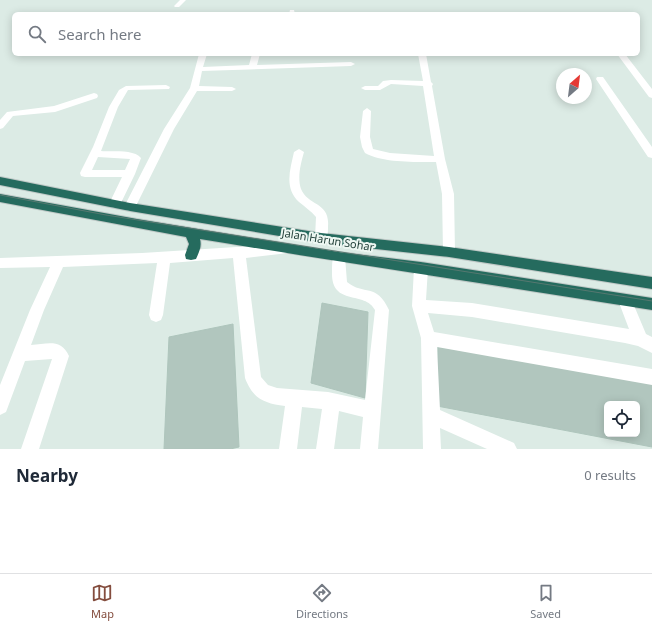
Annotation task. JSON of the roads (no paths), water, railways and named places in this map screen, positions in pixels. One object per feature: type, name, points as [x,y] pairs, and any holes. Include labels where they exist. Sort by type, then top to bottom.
[{"type":"highway","name":"Jalan Harun Sohar","points":[[0,181],[130,207],[321,238],[449,252],[652,283]]},
{"type":"highway","name":"Jalan Harun Sohar","points":[[0,198],[56,210],[190,233],[652,304]]},
{"type":"highway","points":[[190,233],[196,243],[191,256]]},
{"type":"street","points":[[177,6],[183,0]]},
{"type":"street","points":[[130,207],[169,129],[194,88],[198,69],[203,56]]},
{"type":"street","points":[[252,68],[255,56]]},
{"type":"street","points":[[422,56],[440,159],[448,194],[449,252]]},
{"type":"street","points":[[623,56],[648,85],[652,95]]},
{"type":"street","points":[[198,69],[351,64]]},
{"type":"street","points":[[600,79],[652,155]]},
{"type":"street","points":[[364,88],[380,88],[388,82],[428,84]]},
{"type":"street","points":[[130,174],[85,173],[103,137],[113,109],[123,90],[128,87],[166,87]]},
{"type":"street","points":[[194,88],[232,89]]},
{"type":"street","points":[[0,126],[10,114],[55,109],[94,96]]},
{"type":"street","points":[[367,111],[366,141],[368,151],[371,153],[382,156],[440,159]]},
{"type":"street","points":[[299,152],[294,185],[300,196],[322,215],[321,238]]},
{"type":"street","points":[[95,154],[134,156],[136,159],[115,204]]},
{"type":"street","points":[[0,263],[191,256],[290,248]]},
{"type":"street","points":[[239,253],[253,378],[257,387],[264,392],[295,398],[332,402],[373,411]]},
{"type":"street","points":[[156,315],[164,257]]},
{"type":"street","points":[[339,257],[339,279],[341,285],[352,293],[368,295],[375,299],[380,304],[382,310],[369,449]]},
{"type":"street","points":[[0,406],[37,310],[59,262]]},
{"type":"street","points":[[420,268],[419,293],[429,338],[432,449]]},
{"type":"street","points":[[419,293],[472,310],[640,331]]},
{"type":"street","points":[[625,300],[640,331]]},
{"type":"street","points":[[429,338],[652,376]]},
{"type":"street","points":[[20,354],[57,351],[61,356],[30,449]]},
{"type":"street","points":[[288,449],[295,398]]},
{"type":"street","points":[[325,449],[332,402]]},
{"type":"street","points":[[432,416],[508,449]]},
{"type":"tram line","points":[[0,195],[106,215],[652,301]]}]
